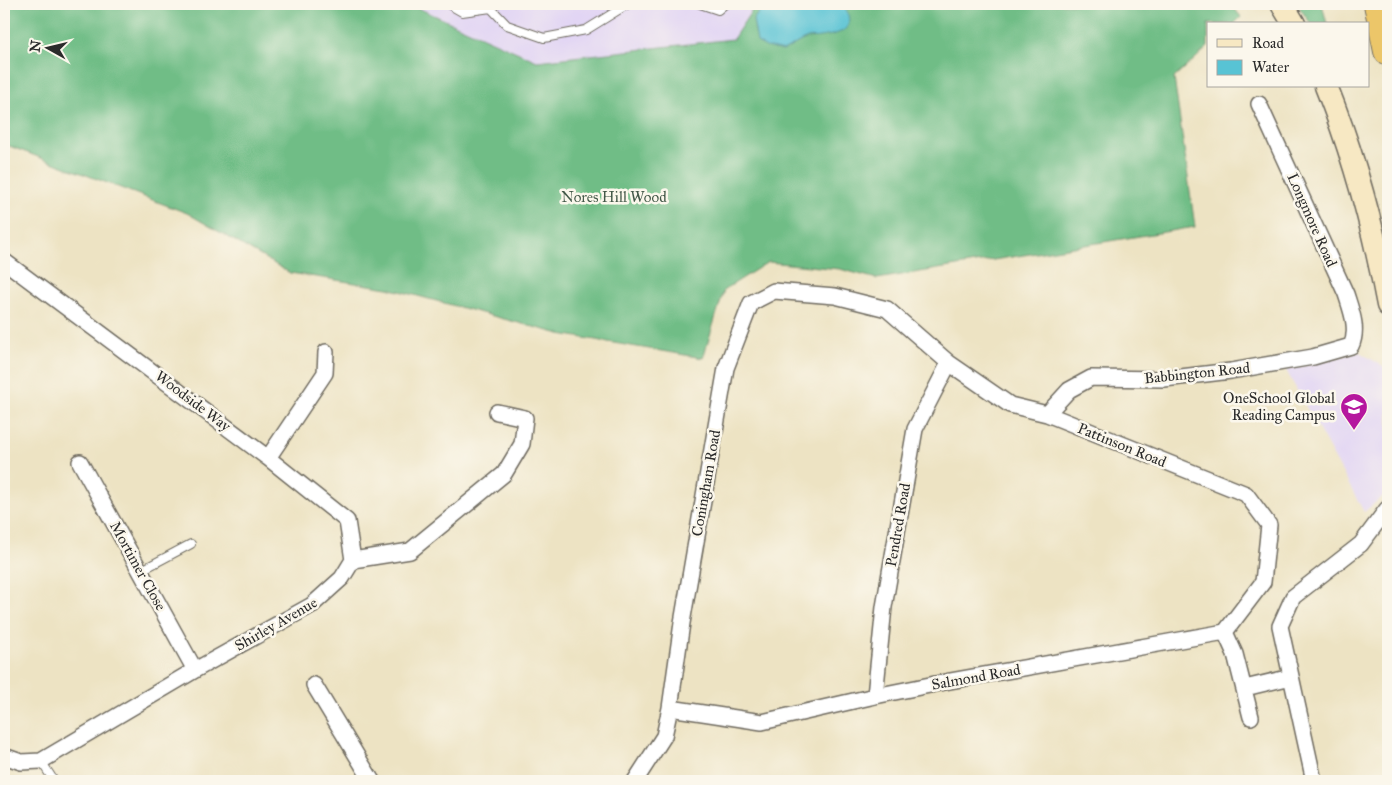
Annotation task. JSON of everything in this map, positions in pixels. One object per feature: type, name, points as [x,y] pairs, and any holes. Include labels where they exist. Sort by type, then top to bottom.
[{"type":"highway","points":[[1378,4],[1388,52]]},
{"type":"main road","points":[[1282,4],[1293,22]]},
{"type":"main road","points":[[1327,88],[1344,134],[1368,211],[1388,306]]},
{"type":"street","name":"Longmore Road","points":[[1259,104],[1346,294],[1355,324],[1354,339]]},
{"type":"street","name":"Woodside Way","points":[[4,261],[268,458],[347,521],[353,560]]},
{"type":"street","name":"Coningham Road","points":[[635,781],[664,736],[726,368],[751,303],[774,291],[835,296],[871,305]]},
{"type":"street","name":"Pattinson Road","points":[[871,305],[887,309],[949,363],[1010,405],[1047,414],[1246,494],[1269,524],[1263,582],[1225,632]]},
{"type":"street","name":"Babbington Road","points":[[1047,414],[1069,390],[1091,378],[1164,379],[1277,364],[1351,346],[1354,339]]},
{"type":"street","points":[[268,458],[325,373],[326,352]]},
{"type":"street","name":"Pendred Road","points":[[875,696],[884,608],[915,430],[949,363]]},
{"type":"street","points":[[353,560],[410,551],[504,474],[522,444],[525,418],[497,412]]},
{"type":"street","name":"Mortimer Close","points":[[80,462],[195,670]]},
{"type":"street","points":[[1314,781],[1280,626],[1293,597],[1361,544],[1387,508]]},
{"type":"street","name":"Shirley Avenue","points":[[42,761],[195,670],[312,605],[342,578],[353,560]]},
{"type":"street","points":[[1225,632],[1235,654],[1252,717]]},
{"type":"street","name":"Salmond Road","points":[[670,708],[762,722],[875,696],[1225,632]]},
{"type":"street","points":[[1245,688],[1291,677]]},
{"type":"street","points":[[314,685],[372,781]]},
{"type":"street","points":[[4,756],[21,762],[42,761]]},
{"type":"lane","points":[[448,4],[462,12],[489,6],[507,25],[544,38],[586,30],[628,4]]},
{"type":"lane","points":[[700,4],[718,10],[725,4]]},
{"type":"lane","points":[[140,571],[191,544]]},
{"type":"lane","points":[[42,761],[54,781]]},
{"type":"shaded area","points":[[409,4],[756,4],[733,39],[537,61]]},
{"type":"shaded area","name":"OneSchool Global Reading Campus","points":[[1359,352],[1388,369],[1388,492],[1364,512],[1286,370]]},
{"type":"green space","name":"Nores Hill Wood","points":[[4,4],[409,4],[537,61],[733,39],[756,4],[1231,4],[1241,17],[1236,22],[1207,22],[1207,48],[1174,78],[1195,227],[877,279],[840,269],[768,262],[724,290],[703,358],[560,334],[388,288],[290,273],[187,213],[4,144]]},
{"type":"green space","points":[[1297,4],[1322,4],[1326,22],[1310,22]]},
{"type":"water","points":[[764,4],[843,4],[849,19],[848,25],[841,32],[828,36],[808,38],[783,51],[766,47],[757,42],[753,20]]},
{"type":"place","name":"OneSchool Global Reading Campus","points":[[1354,431]]}]
